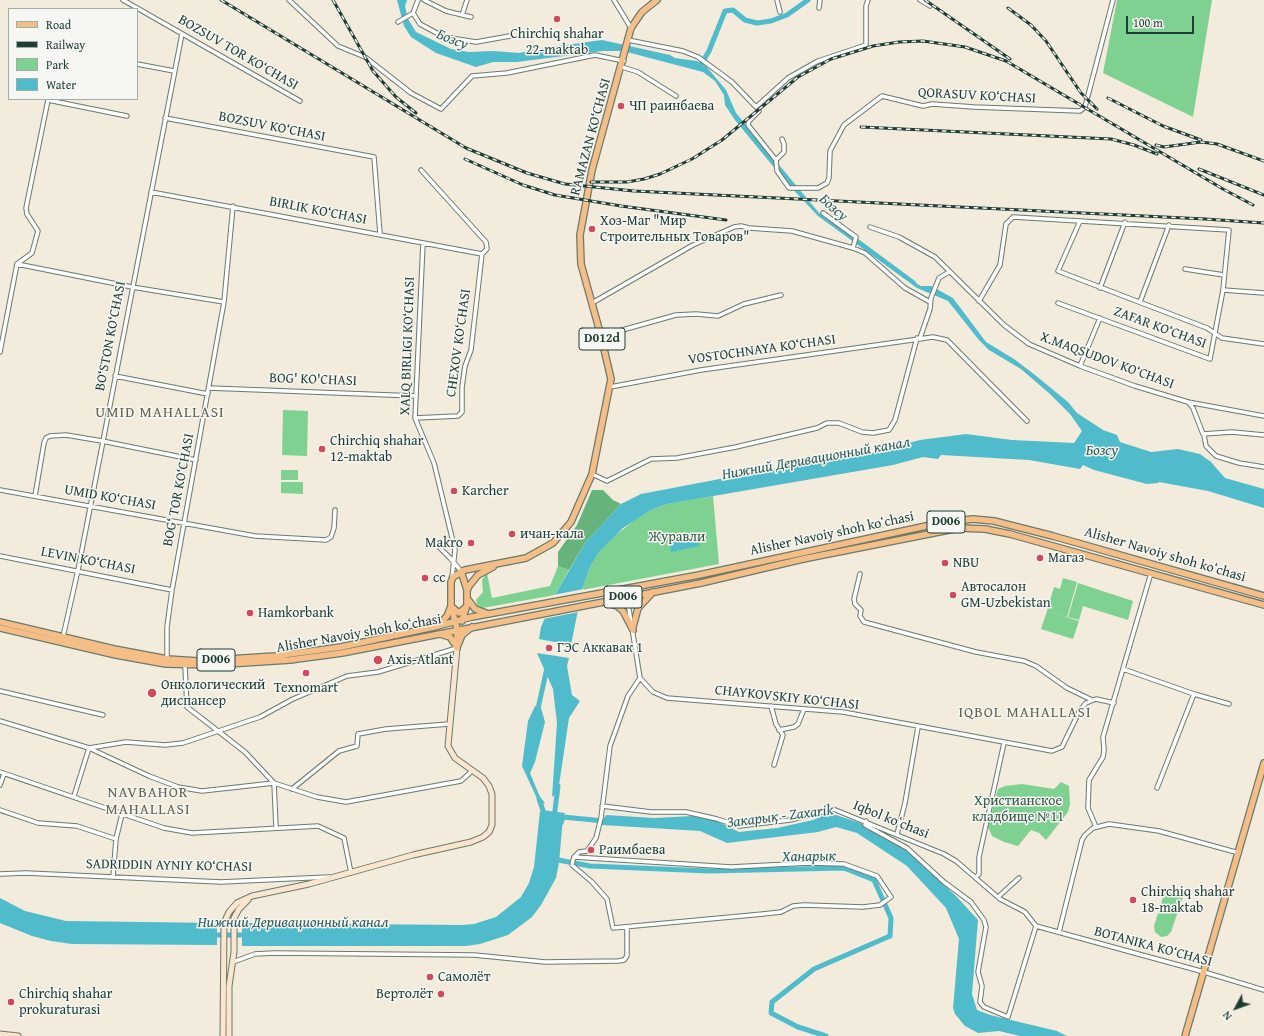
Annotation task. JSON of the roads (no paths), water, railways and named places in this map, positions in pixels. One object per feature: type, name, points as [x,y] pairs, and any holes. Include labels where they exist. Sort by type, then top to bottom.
[{"type":"main road","name":"RAMAZAN KO‘CHASI","points":[[461,571],[534,555],[561,536],[574,517],[592,474],[610,387],[610,373],[581,264],[580,240],[592,170],[624,61],[631,28],[642,12],[657,0]]},
{"type":"main road","name":"Alisher Navoiy shoh koʻchasi","points":[[0,628],[167,659],[198,661],[290,654],[341,647],[490,613],[699,575],[940,523],[972,519],[994,522],[1045,534],[1264,596]]},
{"type":"main road","name":"Alisher Navoiy shoh koʻchasi","points":[[0,622],[127,658],[185,666],[244,664],[305,658],[436,634],[655,591],[906,537],[959,528],[985,529],[1010,534],[1264,605]]},
{"type":"main road","name":"D012d","points":[[467,591],[478,575],[502,563]]},
{"type":"main road","points":[[457,629],[463,619],[467,605],[467,591],[461,571],[451,582],[451,605],[457,629],[457,648]]},
{"type":"main road","points":[[625,588],[627,596]]},
{"type":"main road","points":[[633,630],[634,619],[638,608],[647,597],[655,591]]},
{"type":"main road","points":[[467,598],[475,609],[490,613]]},
{"type":"main road","points":[[597,602],[607,603],[619,608],[627,616],[633,630]]},
{"type":"main road","points":[[451,605],[454,611],[459,613],[463,612],[467,605]]},
{"type":"main road","points":[[434,627],[445,619],[451,605]]},
{"type":"main road","points":[[457,648],[462,635],[474,626],[472,617]]},
{"type":"main road","points":[[436,634],[450,637],[457,648]]},
{"type":"main road","name":"SADRIDDIN AYNIY KO‘CHASI","points":[[223,1036],[224,923],[229,912],[237,904],[245,898],[337,877],[413,855],[471,842],[486,834],[492,822],[492,794],[485,780],[457,760],[450,753],[448,743],[456,674],[457,648]]},
{"type":"main road","points":[[1185,1036],[1264,763]]},
{"type":"main road","name":"SADRIDDIN AYNIY KO‘CHASI","points":[[229,1036],[229,986],[234,952],[235,915],[247,900],[258,895]]},
{"type":"main road","points":[[0,1034],[18,1036]]},
{"type":"street","name":"BOZSUV TOR KO‘CHASI","points":[[123,0],[137,8]]},
{"type":"street","points":[[289,0],[338,46],[372,62],[410,93],[441,109],[472,76],[507,73],[595,55],[624,61]]},
{"type":"street","points":[[398,22],[413,13],[418,0]]},
{"type":"street","points":[[424,0],[446,11],[471,17]]},
{"type":"street","points":[[462,15],[467,0]]},
{"type":"street","points":[[614,0],[631,28]]},
{"type":"street","points":[[776,0],[780,12]]},
{"type":"street","points":[[819,8],[820,0]]},
{"type":"street","points":[[628,40],[683,51],[698,57],[732,82],[756,107],[788,78],[818,61],[866,45],[866,6],[868,0]]},
{"type":"street","points":[[920,0],[930,6]]},
{"type":"street","name":"QORASUV KO‘CHASI","points":[[776,160],[777,172],[789,188],[818,188],[827,183],[829,178],[830,151],[844,125],[882,96],[923,106],[932,104],[974,108],[1080,111],[1085,107],[1112,0]]},
{"type":"street","name":"BOZSUV TOR KO‘CHASI","points":[[138,9],[300,101]]},
{"type":"street","points":[[413,13],[420,24],[444,37],[476,42],[510,36]]},
{"type":"street","name":"BO‘STON KO‘CHASI","points":[[62,640],[78,570],[89,506],[182,34]]},
{"type":"street","points":[[138,64],[174,71]]},
{"type":"street","points":[[622,67],[638,72],[676,96]]},
{"type":"street","points":[[0,352],[17,264],[32,253],[38,231],[27,214],[26,208],[48,100],[127,116]]},
{"type":"street","points":[[760,111],[749,121],[748,125],[776,160],[784,152],[784,144],[782,139]]},
{"type":"street","name":"BOZSUV KO‘CHASI","points":[[165,118],[374,157],[380,234]]},
{"type":"street","points":[[421,170],[486,242],[487,248],[482,254]]},
{"type":"street","name":"BIRLIK KO‘CHASI","points":[[150,192],[234,206],[482,254]]},
{"type":"street","name":"BOG‘ TOR KO‘CHASI","points":[[167,659],[167,627],[172,590],[224,302],[234,206]]},
{"type":"street","points":[[823,213],[856,237],[853,248]]},
{"type":"street","points":[[979,301],[1000,265],[1006,224],[1013,217],[1125,222],[1229,230],[1223,290],[1216,334],[1207,328],[1058,271],[1080,221]]},
{"type":"street","points":[[1100,288],[1125,222]]},
{"type":"street","points":[[1140,302],[1169,225]]},
{"type":"street","points":[[591,303],[693,244],[734,227],[741,226],[790,231],[853,248],[865,253],[905,288],[930,300]]},
{"type":"street","name":"X.MAQSUDOV KO‘CHASI","points":[[870,226],[899,237],[935,256],[949,272],[1004,325],[1029,344],[1080,366],[1135,386],[1188,402],[1264,416]]},
{"type":"street","name":"XALQ BIRLIGI KO‘CHASI","points":[[423,243],[415,418],[434,463],[456,550],[451,582]]},
{"type":"street","name":"CHEXOV KO‘CHASI","points":[[415,418],[458,416],[462,412],[462,387],[465,366],[471,350],[482,254]]},
{"type":"street","points":[[17,264],[132,287],[224,302]]},
{"type":"street","points":[[1185,268],[1224,275]]},
{"type":"street","points":[[592,474],[607,481],[650,460],[677,458],[736,447],[817,428],[827,423],[839,423],[862,432],[874,433],[889,430],[892,425],[930,300],[939,278],[949,272]]},
{"type":"street","points":[[1223,290],[1264,294]]},
{"type":"street","points":[[601,336],[671,316],[696,314],[718,316],[744,304],[781,295]]},
{"type":"street","name":"ZAFAR KO‘CHASI","points":[[1058,303],[1210,359],[1216,334],[1222,338],[1264,344]]},
{"type":"street","name":"ZAFAR KO‘CHASI","points":[[1080,366],[1100,318]]},
{"type":"street","name":"VOSTOCHNAYA KO‘CHASI","points":[[610,387],[694,371],[933,337],[947,340],[1027,421]]},
{"type":"street","points":[[115,376],[208,394]]},
{"type":"street","name":"BOG' KO'CHASI","points":[[209,388],[416,396]]},
{"type":"street","points":[[1188,402],[1193,408],[1200,432],[1204,435],[1206,446],[1216,456],[1239,463],[1264,466]]},
{"type":"street","points":[[1204,435],[1232,432],[1264,435]]},
{"type":"street","points":[[35,496],[46,438],[50,436],[66,436],[102,441],[196,460]]},
{"type":"street","name":"UMID KO‘CHASI","points":[[0,490],[255,536],[326,540],[331,537],[333,532],[335,510]]},
{"type":"street","points":[[456,550],[449,553],[437,545],[461,571]]},
{"type":"street","name":"LEVIN KO‘CHASI","points":[[0,556],[78,570],[172,590]]},
{"type":"street","points":[[1096,827],[1088,808],[1088,785],[1103,757],[1102,737],[1114,703],[1150,573]]},
{"type":"street","points":[[860,574],[854,598],[855,604],[861,610],[860,616],[864,622],[976,652],[1024,661],[1036,666],[1067,688],[1092,700],[1098,699],[1114,703]]},
{"type":"street","points":[[574,859],[730,867],[809,863],[844,864],[877,876],[891,898],[880,905],[853,908],[804,905],[793,906],[781,912],[613,928],[607,899],[592,882],[572,865],[574,859],[579,852],[587,851],[596,838],[600,825],[610,746],[628,696],[640,678],[627,596]]},
{"type":"street","points":[[89,748],[126,742],[165,745],[183,743],[260,717],[293,699],[347,676],[378,672],[457,648]]},
{"type":"street","points":[[185,666],[187,707],[255,762],[274,783],[276,827]]},
{"type":"street","points":[[1123,669],[1194,694],[1229,704]]},
{"type":"street","name":"CHAYKOVSKIY KO‘CHASI","points":[[640,678],[653,692],[667,698],[843,712],[1049,751],[1056,751],[1063,745],[1080,710],[1092,700]]},
{"type":"street","points":[[0,691],[103,715]]},
{"type":"street","points":[[1157,788],[1194,694]]},
{"type":"street","points":[[771,706],[776,724],[783,735],[774,765]]},
{"type":"street","points":[[779,730],[794,727],[798,724],[804,709]]},
{"type":"street","points":[[0,721],[89,748],[143,774],[178,787],[202,791],[274,783],[317,797],[346,802],[461,781],[472,770]]},
{"type":"street","points":[[292,789],[339,751],[357,746],[358,734],[386,729],[449,724]]},
{"type":"street","points":[[897,834],[905,803],[918,727]]},
{"type":"street","points":[[976,877],[979,874],[979,857],[1004,743]]},
{"type":"street","points":[[74,796],[89,748]]},
{"type":"street","points":[[0,785],[2,773],[74,796],[164,828],[192,833],[276,827],[318,826],[344,838],[351,873]]},
{"type":"street","name":"Iqbol koʻchasi","points":[[602,806],[651,812],[686,812],[739,826],[790,820],[833,809],[866,821],[944,854],[956,861],[998,897],[1025,912],[1036,926]]},
{"type":"street","points":[[0,810],[38,823],[77,826],[116,839]]},
{"type":"street","points":[[113,878],[116,839],[122,814]]},
{"type":"street","points":[[866,821],[865,824],[907,848],[944,882],[971,902],[984,920],[986,927],[978,972],[982,986],[980,1002],[984,1007],[1008,1017],[1036,926]]},
{"type":"street","points":[[1059,932],[1082,840],[1088,832],[1096,827],[1109,824],[1159,831],[1239,853]]},
{"type":"street","name":"SADRIDDIN AYNIY KO‘CHASI","points":[[0,874],[26,873],[221,882],[337,877]]},
{"type":"street","points":[[998,897],[1018,878]]},
{"type":"street","name":"BOTANIKA KO‘CHASI","points":[[1036,926],[1264,990]]},
{"type":"street","points":[[233,962],[255,954],[274,953],[474,955],[545,962],[618,961],[624,960],[627,956],[627,927]]},
{"type":"water","name":"Бозсу","points":[[397,0],[407,0],[405,6],[408,19],[416,32],[451,49],[469,52],[493,51],[519,53],[602,40],[670,55],[675,58],[697,61],[706,66],[726,90],[736,113],[819,213],[861,241],[917,284],[921,286],[931,286],[953,298],[986,342],[1014,359],[1035,375],[1068,402],[1077,413],[1103,430],[1117,435],[1120,442],[1151,452],[1178,449],[1200,454],[1211,462],[1225,478],[1264,489],[1264,508],[1208,491],[1159,482],[1147,484],[1094,470],[1083,465],[1080,469],[1029,460],[941,455],[938,459],[923,457],[893,465],[667,504],[651,510],[623,528],[599,552],[590,567],[582,590],[571,645],[539,639],[541,627],[555,595],[585,543],[621,504],[641,494],[809,462],[868,454],[920,440],[966,434],[1012,440],[1074,443],[1082,431],[1070,414],[1050,394],[1021,369],[989,350],[979,340],[948,301],[917,288],[818,216],[786,182],[735,120],[725,105],[724,95],[715,81],[703,72],[623,51],[603,51],[517,62],[493,62],[476,67],[436,53],[411,37],[404,26]]},
{"type":"water","points":[[698,537],[700,546],[671,552],[670,543]]},
{"type":"water","points":[[537,653],[569,658],[567,666],[572,695],[580,701],[569,718],[558,792],[552,797],[557,723],[553,689]]},
{"type":"water","points":[[535,706],[541,708],[545,722],[535,762],[530,773],[540,797],[545,803],[540,805],[522,766],[528,721]]},
{"type":"water","points":[[540,811],[565,813],[563,817],[559,863],[556,878],[541,905],[532,917],[508,935],[480,944],[466,946],[242,946],[242,923],[462,925],[474,924],[496,917],[521,897],[529,883],[534,867]]},
{"type":"water","points":[[606,815],[654,818],[693,816],[717,821],[739,832],[777,828],[813,820],[825,815],[836,815],[860,823],[908,851],[957,897],[978,920],[972,994],[977,1010],[990,1015],[1057,1031],[1067,1036],[1020,1036],[999,1031],[978,1033],[965,1026],[955,1014],[953,1008],[959,939],[946,908],[907,866],[857,833],[836,827],[818,832],[727,843],[700,831],[602,825],[602,821]]},
{"type":"water","points":[[0,898],[25,911],[66,921],[217,923],[217,945],[72,944],[51,941],[32,936],[0,923]]},
{"type":"waterway","points":[[700,66],[709,51],[725,11],[733,10],[745,20],[757,23],[771,21],[787,15],[808,0]]},
{"type":"waterway","name":"Нижний Деривационный канал","points":[[537,713],[547,668]]},
{"type":"waterway","name":"Нижний Деривационный канал","points":[[554,818],[558,786]]},
{"type":"waterway","name":"Нижний Деривационный канал","points":[[539,799],[545,816]]},
{"type":"waterway","name":"Закарық - Zaxarik","points":[[561,823],[563,817],[604,821]]},
{"type":"waterway","name":"Ханарык","points":[[553,859],[590,866],[709,871],[844,868],[874,880],[891,918],[890,936],[814,969],[772,1002],[771,1013],[798,1027],[826,1036]]},
{"type":"waterway","name":"Нижний Деривационный канал","points":[[211,935],[249,935]]},
{"type":"railway","points":[[221,0],[466,148],[527,173],[565,184],[634,191],[1264,223]]},
{"type":"railway","points":[[333,0],[373,71],[396,97],[416,113]]},
{"type":"railway","points":[[925,0],[1010,59]]},
{"type":"railway","points":[[1008,8],[1031,25],[1046,41],[1081,93],[1097,109]]},
{"type":"railway","points":[[591,182],[627,182],[660,174],[692,159],[722,140],[798,77],[831,59],[873,46],[899,42],[923,41],[965,47],[1006,61],[1223,189],[1253,205]]},
{"type":"railway","points":[[1108,98],[1163,126],[1201,140]]},
{"type":"railway","points":[[861,127],[1111,139],[1134,145],[1157,154]]},
{"type":"railway","points":[[1156,145],[1164,147],[1201,142],[1217,144],[1264,161]]},
{"type":"railway","points":[[465,159],[523,185],[555,195],[621,206],[726,220]]},
{"type":"railway","points":[[1199,169],[1264,195]]},
{"type":"place","name":"Chirchiq shahar 22-maktab","points":[[557,19]]},
{"type":"place","name":"ЧП раинбаева","points":[[621,106]]},
{"type":"place","name":"Хоз-Маг \"Мир Строительных Товаров\"","points":[[592,229]]},
{"type":"place","name":"Chirchiq shahar 12-maktab","points":[[322,449]]},
{"type":"place","name":"Karcher","points":[[454,491]]},
{"type":"place","name":"ичан-кала","points":[[512,534]]},
{"type":"place","name":"Makro","points":[[471,543]]},
{"type":"place","name":"Магаз","points":[[1040,558]]},
{"type":"place","name":"NBU","points":[[945,563]]},
{"type":"place","name":"cc","points":[[425,578]]},
{"type":"place","name":"Автосалон GM-Uzbekistan","points":[[953,595]]},
{"type":"place","name":"Hamkorbank","points":[[250,613]]},
{"type":"place","name":"ГЭС Аккавак 1","points":[[549,648]]},
{"type":"place","name":"Axis-Atlant","points":[[378,660]]},
{"type":"place","name":"Texnomart","points":[[306,673]]},
{"type":"place","name":"Онкологический диспансер","points":[[152,693]]},
{"type":"place","name":"Раимбаева","points":[[591,850]]},
{"type":"place","name":"Chirchiq shahar 18-maktab","points":[[1133,900]]},
{"type":"place","name":"Самолёт","points":[[430,977]]},
{"type":"place","name":"Вертолёт","points":[[441,994]]},
{"type":"place","name":"Chirchiq shahar prokuraturasi","points":[[11,1002]]},
{"type":"district","name":"UMID MAHALLASI","points":[[160,413]]},
{"type":"district","name":"IQBOL MAHALLASI","points":[[1025,713]]},
{"type":"district","name":"NAVBAHOR MAHALLASI","points":[[148,802]]},
{"type":"park label","name":"Журавли","points":[[677,537]]},
{"type":"park label","name":"Христианское кладбище №11","points":[[1018,810]]}]
